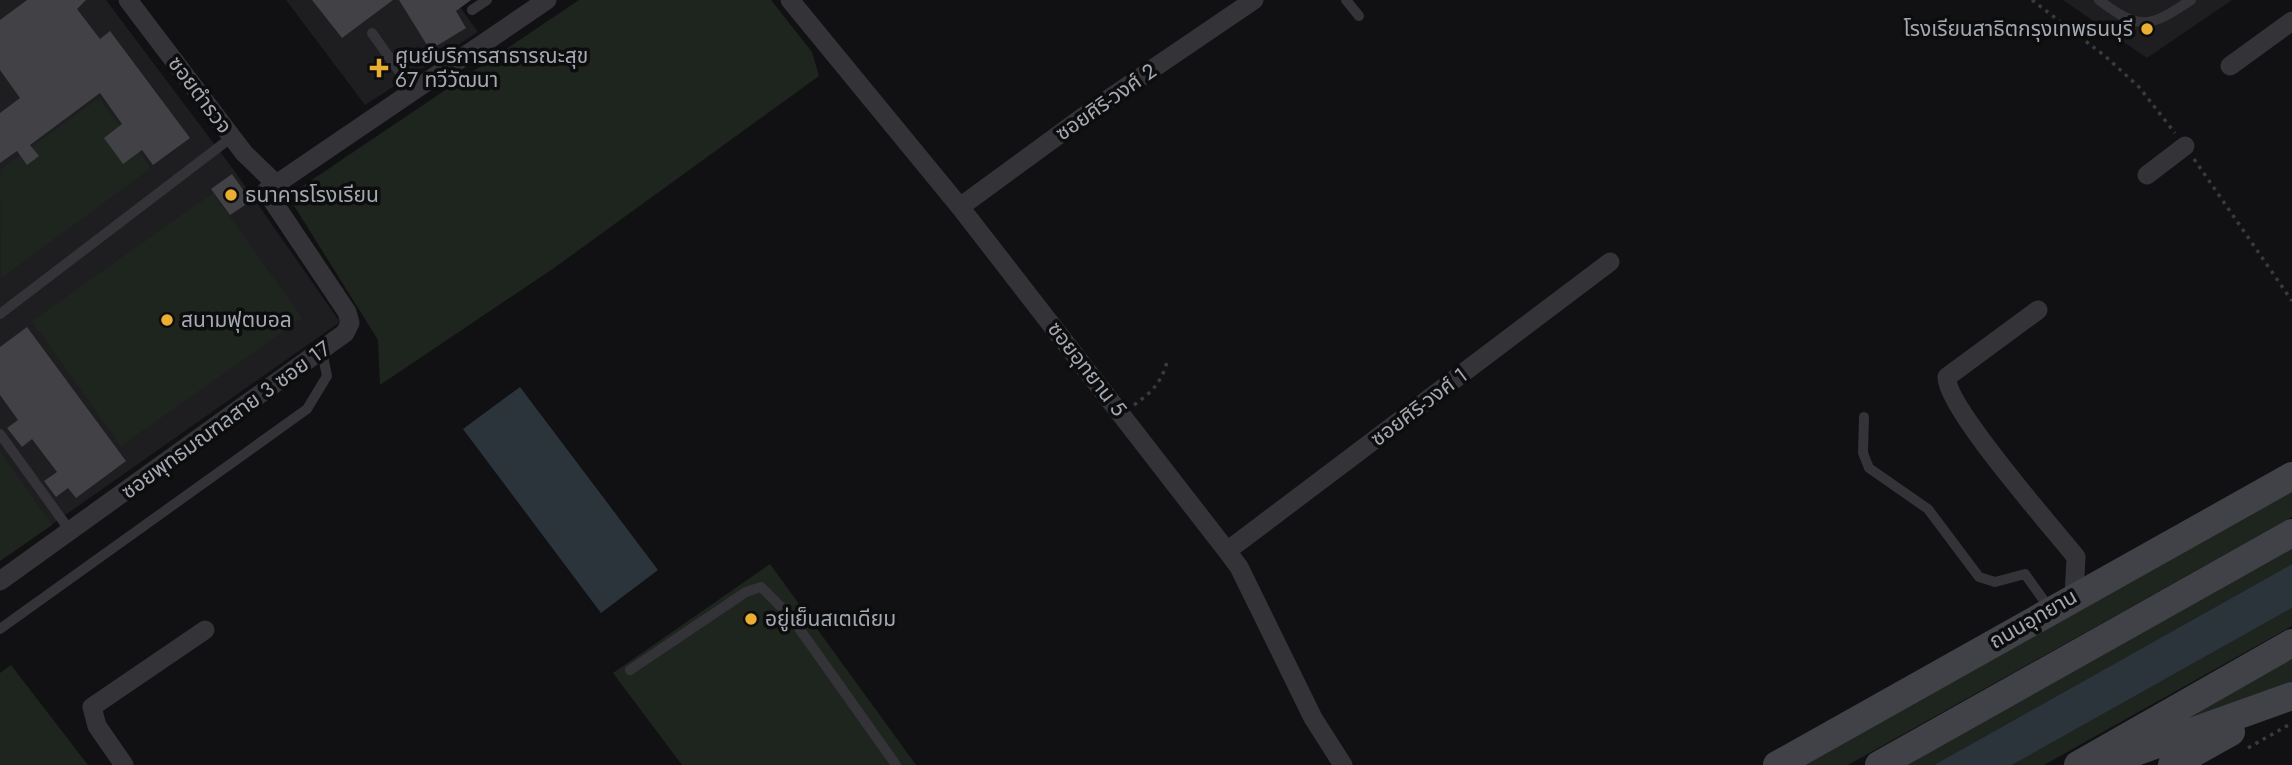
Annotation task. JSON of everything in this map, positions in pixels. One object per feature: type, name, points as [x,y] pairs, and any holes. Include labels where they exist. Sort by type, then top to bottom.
[{"type":"main road","name":"ถนนอุทยาน","points":[[1777,765],[2062,602],[2292,476]]},
{"type":"main road","points":[[1879,765],[2292,533]]},
{"type":"main road","points":[[2078,765],[2292,643]]},
{"type":"main road","points":[[2098,765],[2292,697]]},
{"type":"main road","points":[[2172,765],[2292,697]]},
{"type":"street","name":"ซอยตำรวจ","points":[[128,0],[232,138],[276,184]]},
{"type":"street","points":[[276,184],[547,0]]},
{"type":"street","name":"ซอยอุทยาน 5","points":[[790,0],[960,207],[1239,567],[1313,718],[1343,765]]},
{"type":"street","name":"ซอยศิริ-วงศ์ 2","points":[[960,207],[1098,106],[1254,0]]},
{"type":"street","points":[[2230,66],[2292,21]]},
{"type":"street","points":[[2147,175],[2185,146]]},
{"type":"street","name":"ซอยพุทธมณฑลสาย 3 ซอย 17","points":[[0,581],[345,332],[350,323],[347,312],[266,191],[276,184]]},
{"type":"street","name":"ซอยศิริ-วงศ์ 1","points":[[1227,551],[1610,262]]},
{"type":"street","points":[[2038,310],[1947,377],[1947,386],[1964,417],[2076,557],[2062,602]]},
{"type":"street","points":[[124,765],[97,726],[92,707],[205,629]]},
{"type":"lane","points":[[472,10],[487,0]]},
{"type":"lane","points":[[1346,0],[1359,16]]},
{"type":"lane","points":[[2099,0],[2125,20],[2141,23],[2164,18],[2191,0]]},
{"type":"lane","points":[[372,33],[413,91]]},
{"type":"lane","points":[[0,314],[232,138]]},
{"type":"lane","points":[[0,629],[307,409],[327,376],[322,351]]},
{"type":"lane","points":[[1864,417],[1863,453],[1869,468],[1928,509],[1979,577],[1995,582],[2025,574],[2062,602]]},
{"type":"lane","points":[[0,434],[71,532]]},
{"type":"lane","points":[[629,670],[746,592],[761,587],[791,617],[897,765]]},
{"type":"path","points":[[1121,414],[1153,391],[1163,377],[1167,362]]},
{"type":"path","points":[[2239,753],[2292,723]]},
{"type":"shaded area","points":[[0,0],[106,0],[236,173],[340,322],[0,561]]},
{"type":"shaded area","name":"ศูนย์บริการสาธารณะสุข 67 ทวีวัฒนา","points":[[286,0],[455,0],[478,32],[365,105]]},
{"type":"shaded area","points":[[579,0],[771,0],[812,52],[819,76],[554,268],[380,385],[378,340],[288,196]]},
{"type":"shaded area","name":"โรงเรียนสาธิตกรุงเทพธนบุรี","points":[[2063,0],[2232,0],[2147,58]]},
{"type":"shaded area","points":[[99,98],[151,168],[1,278],[0,170]]},
{"type":"shaded area","name":"สนามฟุตบอล","points":[[213,193],[302,318],[121,446],[32,321]]},
{"type":"shaded area","points":[[520,387],[658,570],[601,613],[463,429]]},
{"type":"shaded area","points":[[0,452],[52,525],[0,561]]},
{"type":"shaded area","points":[[2292,488],[2292,517],[1848,765],[1800,765]]},
{"type":"shaded area","points":[[2292,549],[2292,564],[1934,765],[1904,765]]},
{"type":"shaded area","name":"อยู่เย็นสเตเดียม","points":[[770,564],[916,765],[682,765],[613,673]]},
{"type":"shaded area","points":[[2292,564],[2292,608],[2012,765],[1934,765]]},
{"type":"shaded area","points":[[2292,608],[2292,626],[2044,765],[2012,765]]},
{"type":"shaded area","points":[[2292,659],[2292,685],[2187,727],[2185,719]]},
{"type":"shaded area","points":[[11,665],[88,765],[0,765],[0,673]]},
{"type":"building","points":[[27,0],[86,0],[77,9],[100,39],[110,31],[190,138],[153,165],[142,150],[123,164],[104,138],[122,124],[100,93],[30,145],[39,156],[27,165],[17,151],[0,163],[0,113],[20,98],[0,70],[0,20]]},
{"type":"building","points":[[312,0],[393,0],[342,38]]},
{"type":"building","points":[[399,0],[471,0],[456,11],[466,28],[430,50]]},
{"type":"building","name":"ธนาคารโรงเรียน","points":[[232,174],[251,201],[230,215],[211,189]]},
{"type":"building","points":[[27,327],[126,461],[76,498],[68,488],[56,497],[44,481],[57,472],[32,439],[22,447],[7,428],[18,420],[0,395],[0,347]]},
{"type":"place","name":"โรงเรียนสาธิตกรุงเทพธนบุรี","points":[[2147,29]]},
{"type":"place","name":"ศูนย์บริการสาธารณะสุข 67 ทวีวัฒนา","points":[[379,68]]},
{"type":"place","name":"ธนาคารโรงเรียน","points":[[231,195]]},
{"type":"place","name":"สนามฟุตบอล","points":[[167,320]]},
{"type":"place","name":"อยู่เย็นสเตเดียม","points":[[751,619]]}]
